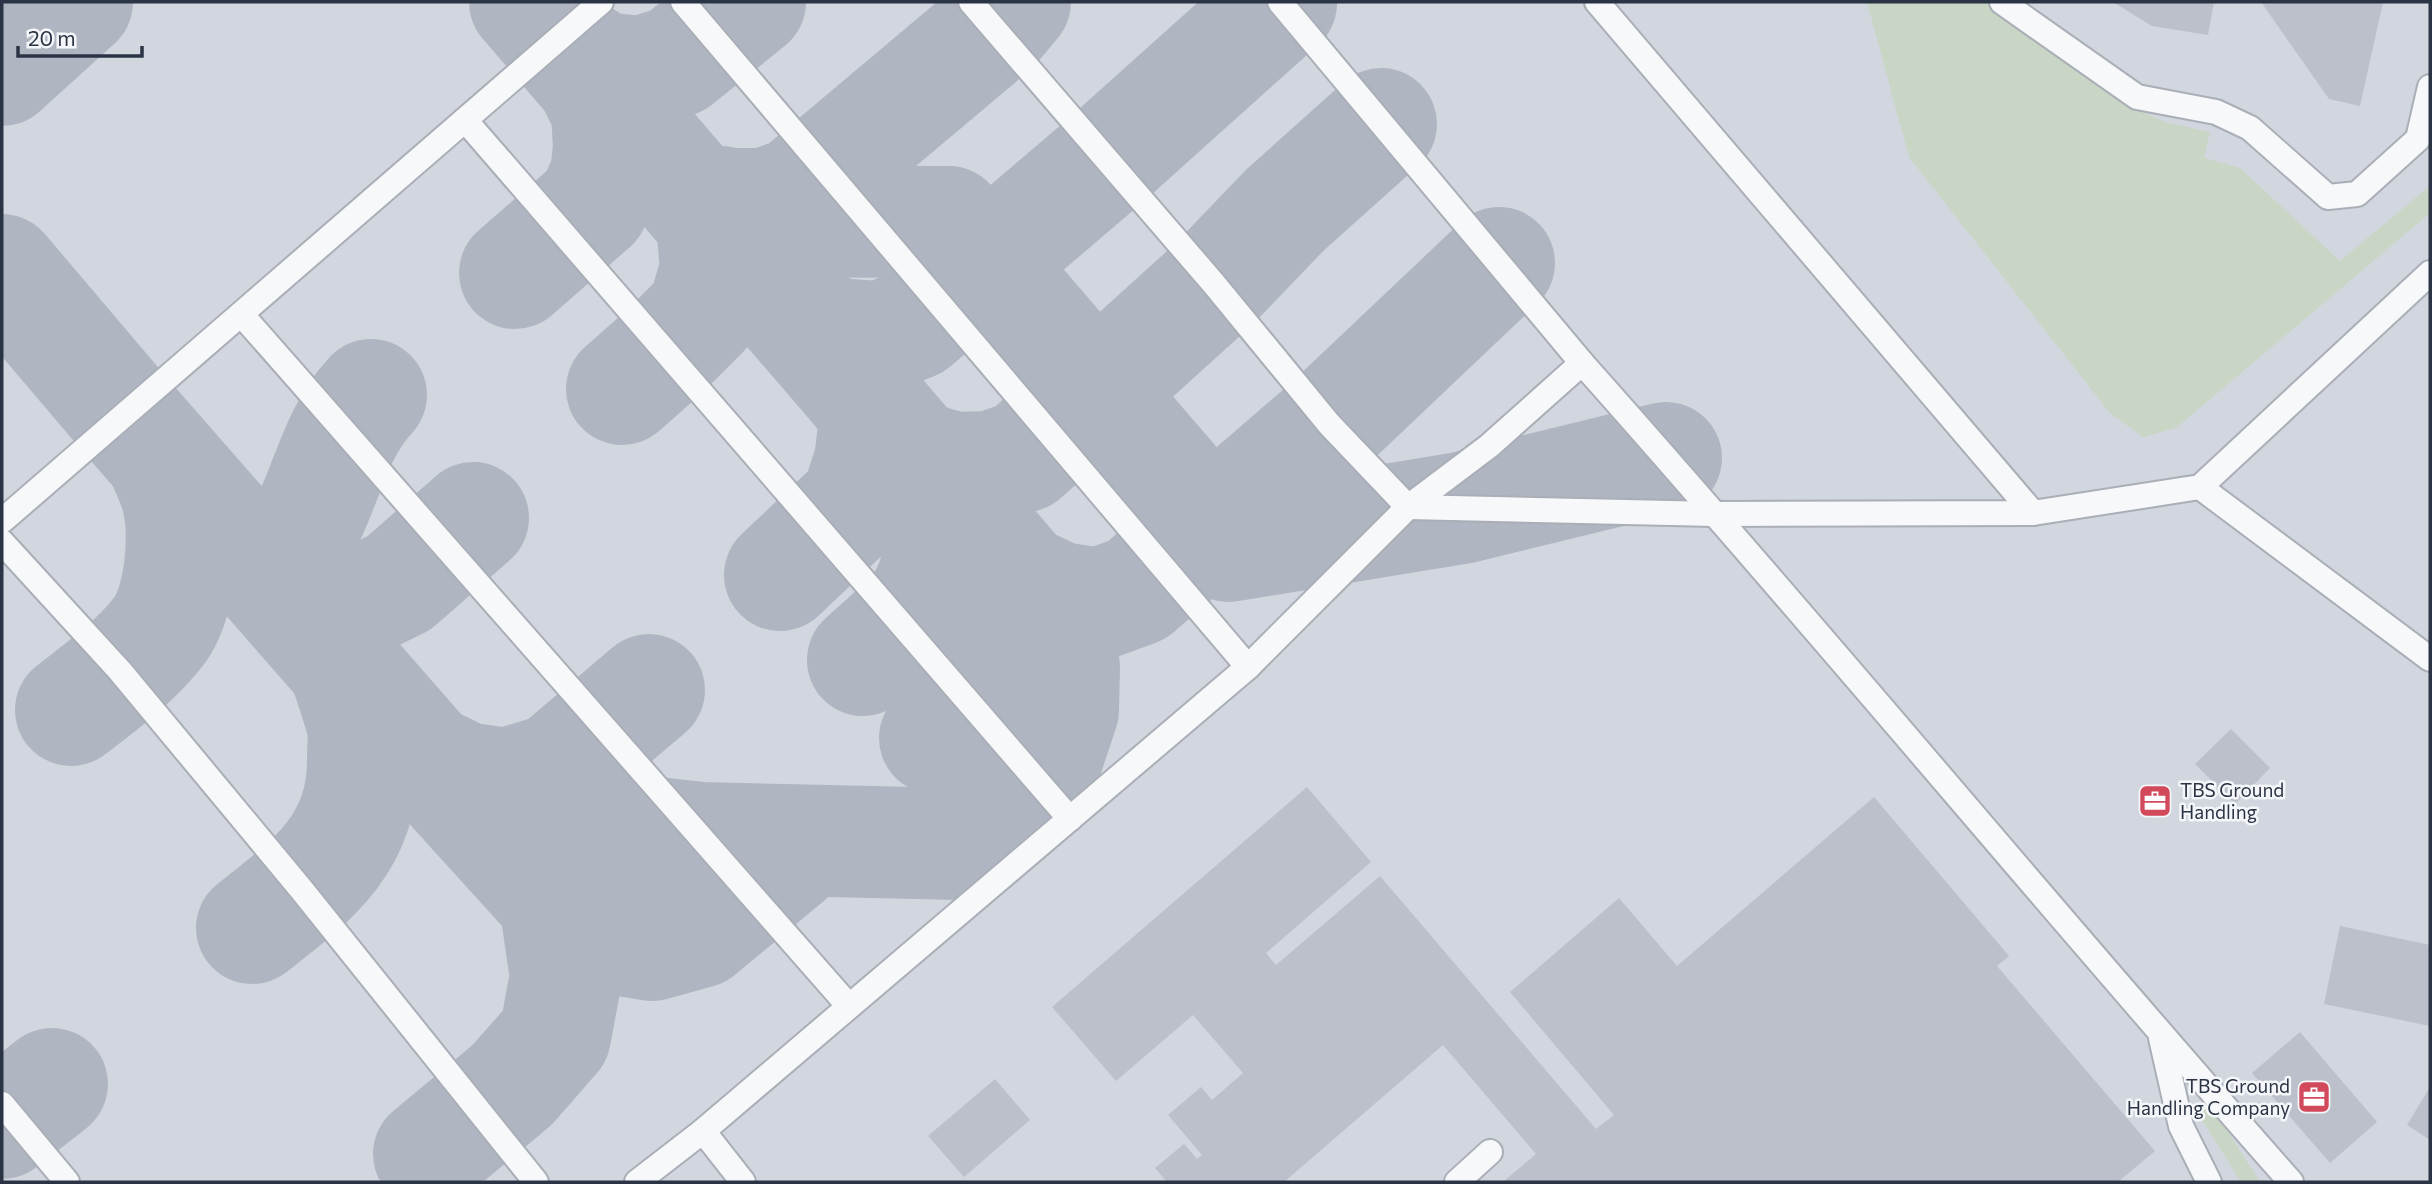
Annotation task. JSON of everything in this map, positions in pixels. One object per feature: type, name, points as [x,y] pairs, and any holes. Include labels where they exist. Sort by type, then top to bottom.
[{"type":"lane","points":[[2,521],[601,2]]},
{"type":"lane","points":[[683,2],[1248,667]]},
{"type":"lane","points":[[971,2],[1214,284],[1329,424],[1408,507],[1715,514],[2033,513],[2200,487],[2430,273]]},
{"type":"lane","points":[[1280,2],[1581,363],[1715,514],[2160,1034],[2291,1182]]},
{"type":"lane","points":[[1597,2],[2033,513]]},
{"type":"lane","points":[[2002,2],[2137,97],[2216,112],[2250,128],[2328,197],[2357,194],[2418,139],[2430,87]]},
{"type":"lane","points":[[465,120],[1070,819]]},
{"type":"lane","points":[[242,315],[848,1006]]},
{"type":"lane","points":[[637,1182],[702,1131],[1248,667],[1408,507],[1489,446],[1581,363]]},
{"type":"lane","points":[[2200,487],[2430,659]]},
{"type":"lane","points":[[2,542],[120,671],[302,889],[536,1182]]},
{"type":"lane","points":[[2160,1034],[2181,1126],[2208,1182]]},
{"type":"lane","points":[[2,1104],[66,1182]]},
{"type":"lane","points":[[702,1131],[743,1182]]},
{"type":"lane","points":[[1457,1182],[1490,1152]]},
{"type":"shaded area","points":[[2,2],[2430,2],[2430,1182],[2,1182]]},
{"type":"green space","points":[[1867,2],[1994,2],[2119,101],[2165,122],[2210,132],[2204,158],[2240,168],[2340,261],[2430,186],[2430,213],[2176,428],[2143,437],[2110,413],[1909,157]]},
{"type":"green space","points":[[2210,1104],[2260,1182],[2241,1182],[2198,1113]]},
{"type":"building","points":[[2113,2],[2214,2],[2208,35],[2152,26]]},
{"type":"building","points":[[2261,2],[2383,2],[2360,106],[2329,99]]},
{"type":"building","points":[[2231,729],[2270,768],[2235,804],[2195,764]]},
{"type":"building","points":[[1307,787],[1371,862],[1266,953],[1276,965],[1380,876],[1596,1129],[1614,1115],[1510,992],[1619,898],[1677,966],[1874,797],[2009,956],[1997,966],[2155,1151],[2118,1182],[1503,1182],[1536,1154],[1443,1045],[1284,1182],[1167,1182],[1155,1168],[1184,1144],[1197,1159],[1202,1155],[1168,1115],[1201,1087],[1212,1100],[1243,1073],[1193,1015],[1116,1081],[1052,1007]]},
{"type":"building","points":[[2340,926],[2430,945],[2430,1026],[2324,1004]]},
{"type":"building","name":"TBS Ground Handling Company","points":[[2300,1032],[2377,1122],[2330,1163],[2252,1073]]},
{"type":"building","points":[[995,1079],[1030,1120],[964,1177],[928,1136]]},
{"type":"building","points":[[2430,1087],[2430,1140],[2407,1125]]},
{"type":"taxiway","points":[[2,70],[77,2]]},
{"type":"taxiway","points":[[475,813],[701,838],[959,844],[1047,758],[1063,710],[1064,667],[1050,620],[1022,581],[525,2]]},
{"type":"taxiway","points":[[558,39],[601,68],[641,72],[677,61],[750,2]]},
{"type":"taxiway","points":[[721,202],[765,204],[797,193],[993,28],[1015,2]]},
{"type":"taxiway","points":[[793,314],[837,334],[881,337],[914,324],[1106,160],[1281,3]]},
{"type":"taxiway","points":[[515,273],[593,205],[606,175],[609,148],[607,111],[591,78]]},
{"type":"taxiway","points":[[913,456],[954,468],[991,467],[1024,456],[1214,284],[1285,210],[1381,124]]},
{"type":"taxiway","points":[[622,389],[703,313],[716,270],[712,221],[949,222],[1228,546],[1461,508],[1666,458]]},
{"type":"taxiway","points":[[1022,581],[1059,598],[1099,604],[1137,590],[1329,424],[1499,263]]},
{"type":"taxiway","points":[[2,270],[426,759],[555,901],[591,935],[652,945],[699,932],[794,853]]},
{"type":"taxiway","points":[[238,544],[266,546],[295,542],[315,505],[346,430],[371,395]]},
{"type":"taxiway","points":[[780,575],[857,502],[870,461],[876,412]]},
{"type":"taxiway","points":[[71,710],[139,653],[159,631],[172,603],[180,568],[182,532],[175,490],[161,456]]},
{"type":"taxiway","points":[[863,660],[915,611],[933,579],[940,537],[934,480]]},
{"type":"taxiway","points":[[261,571],[310,597],[360,602],[399,583],[473,518]]},
{"type":"taxiway","points":[[935,738],[986,690],[1006,662],[1019,623],[1022,581]]},
{"type":"taxiway","points":[[252,928],[295,894],[330,858],[344,838],[354,815],[361,789],[363,731],[344,665]]},
{"type":"taxiway","points":[[442,767],[464,778],[507,784],[556,769],[649,690]]},
{"type":"taxiway","points":[[429,1154],[512,1085],[555,1036],[566,977],[555,901]]},
{"type":"taxiway","points":[[2,1123],[52,1084]]},
{"type":"place","name":"TBS Ground Handling","points":[[2155,801]]},
{"type":"place","name":"TBS Ground Handling Company","points":[[2314,1097]]}]
